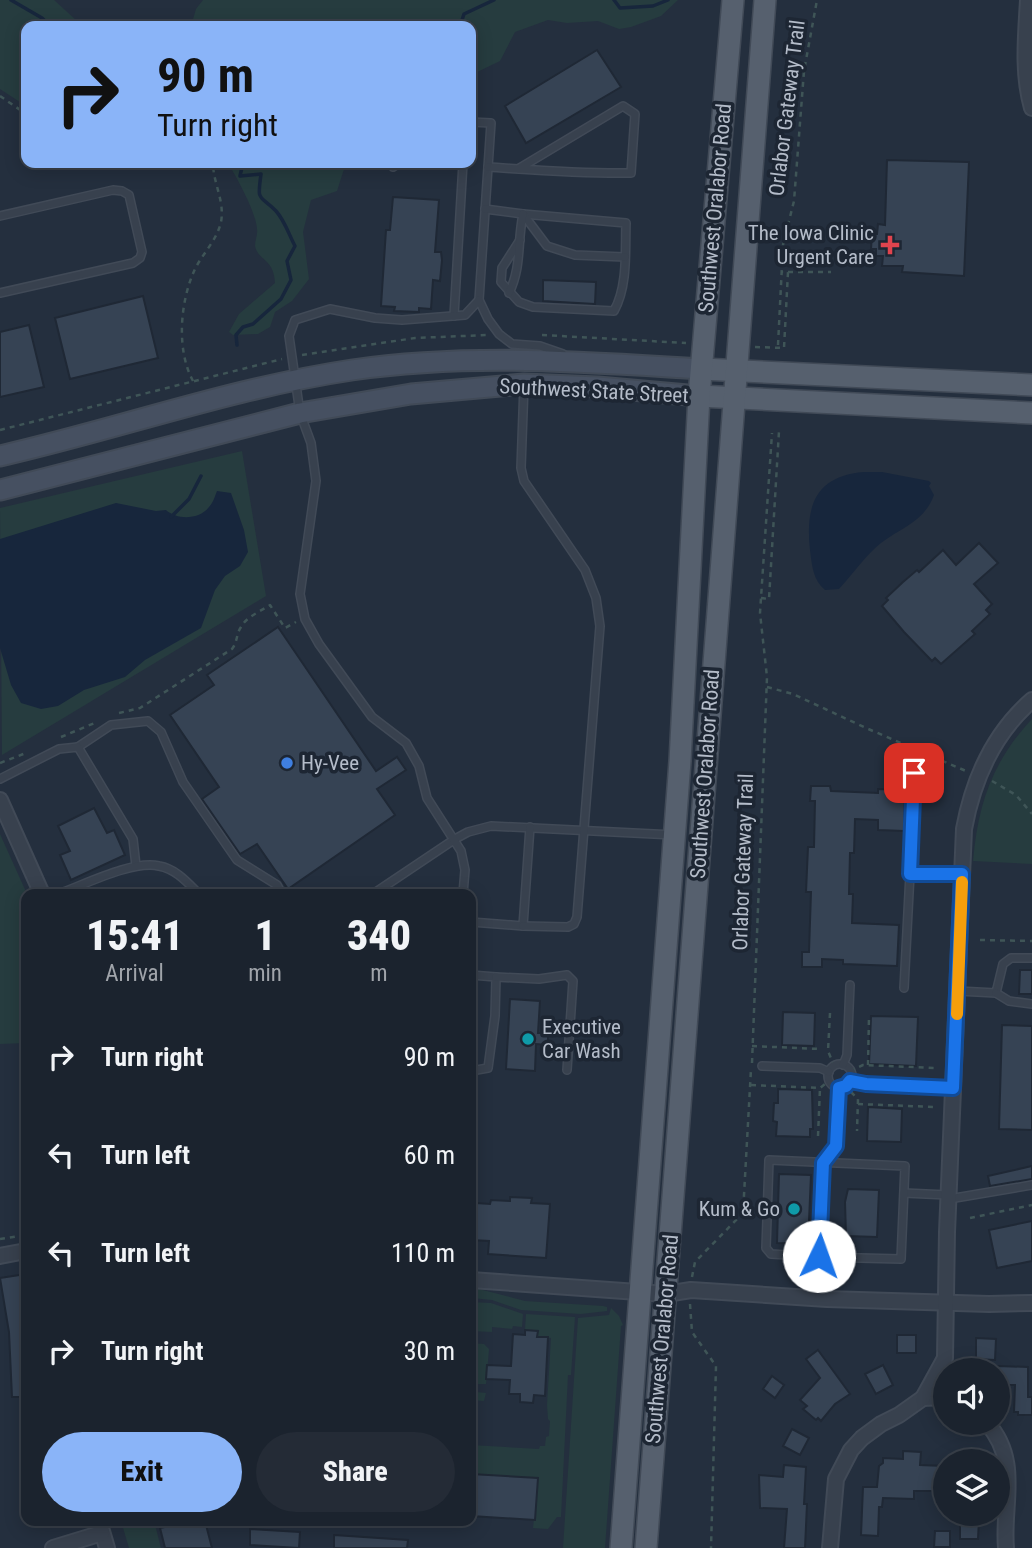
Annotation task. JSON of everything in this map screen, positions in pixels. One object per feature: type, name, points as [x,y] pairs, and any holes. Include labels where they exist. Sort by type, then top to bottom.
[{"type":"main road","name":"Southwest Oralabor Road","points":[[621,1548],[674,835],[699,396],[733,0]]},
{"type":"main road","name":"Southwest Oralabor Road","points":[[646,1548],[765,0]]},
{"type":"main road","name":"Southwest State Street","points":[[0,456],[245,390],[352,370],[447,360],[587,362],[1032,385]]},
{"type":"main road","name":"Southwest State Street","points":[[0,490],[300,414],[411,394],[524,384],[1032,413]]},
{"type":"street","points":[[1028,0],[1025,62],[1032,108]]},
{"type":"street","points":[[948,1358],[946,1303],[964,829],[979,776],[993,745],[1032,700]]},
{"type":"street","points":[[0,800],[40,889]]},
{"type":"street","points":[[0,1256],[21,1252]]},
{"type":"street","points":[[476,1280],[666,1294],[691,1290],[946,1303],[1032,1303]]},
{"type":"street","points":[[830,1548],[836,1479],[851,1450],[881,1424],[899,1416],[923,1398],[933,1384]]},
{"type":"street","points":[[923,1398],[933,1398]]},
{"type":"street","points":[[994,1435],[1001,1446],[1008,1472],[1006,1548]]},
{"type":"street","points":[[53,1548],[101,1527],[107,1548]]},
{"type":"lane","points":[[488,167],[563,172],[631,173],[635,114],[623,106],[519,169]]},
{"type":"lane","points":[[476,122],[491,123],[479,300],[499,334],[512,344],[540,346],[587,362]]},
{"type":"lane","points":[[454,316],[463,168]]},
{"type":"lane","points":[[0,216],[122,191],[129,195],[142,251],[140,258],[133,264],[0,292]]},
{"type":"lane","points":[[485,209],[626,223],[619,302],[614,311],[543,309],[519,302],[501,282],[502,268],[520,240]]},
{"type":"lane","points":[[509,293],[519,264],[523,214]]},
{"type":"lane","points":[[523,214],[547,246],[575,255],[625,257]]},
{"type":"lane","points":[[463,889],[465,870],[461,851],[427,798],[419,766],[406,743],[372,718],[319,644],[305,618],[300,594],[316,481],[311,443],[300,414],[289,336],[295,320],[330,309],[375,318],[402,320],[464,315],[479,300]]},
{"type":"lane","points":[[476,922],[562,928],[574,924],[577,917],[585,830],[599,638],[596,598],[585,570],[524,481],[521,468],[524,384]]},
{"type":"lane","points":[[0,779],[59,749],[78,747],[111,725],[148,721],[161,733],[183,782],[237,860],[278,885],[280,889]]},
{"type":"lane","points":[[78,747],[133,839],[136,866]]},
{"type":"lane","points":[[904,988],[914,773]]},
{"type":"lane","points":[[380,889],[455,839],[468,832],[491,826],[674,835]]},
{"type":"lane","points":[[523,926],[530,827]]},
{"type":"lane","points":[[72,889],[136,866],[159,866],[182,876],[194,889]]},
{"type":"lane","points":[[910,874],[962,874]]},
{"type":"lane","points":[[996,993],[1003,964],[1011,958],[1032,958]]},
{"type":"lane","points":[[476,975],[539,979],[567,975],[573,981],[567,1070]]},
{"type":"lane","points":[[476,1070],[488,1068],[495,1016],[496,977]]},
{"type":"lane","points":[[844,1065],[847,1055],[850,985]]},
{"type":"lane","points":[[958,991],[996,993],[1009,1001],[1032,1004]]},
{"type":"lane","points":[[762,1066],[832,1069],[844,1065]]},
{"type":"lane","points":[[817,1298],[823,1163],[836,1146],[845,1085],[850,1071],[844,1065]]},
{"type":"lane","points":[[832,1069],[829,1081],[845,1085],[953,1088]]},
{"type":"lane","points":[[769,1160],[823,1163],[905,1166],[901,1259],[771,1254],[766,1248],[769,1160]]},
{"type":"lane","points":[[904,1193],[950,1197],[1032,1185]]},
{"type":"path","name":"Orlabor Gateway Trail","points":[[778,345],[783,245],[794,201],[806,57],[817,0]]},
{"type":"path","points":[[0,96],[21,111]]},
{"type":"path","points":[[193,381],[186,365],[182,324],[190,282],[200,260],[218,234],[222,218],[214,168]]},
{"type":"path","points":[[782,272],[831,272]]},
{"type":"path","points":[[754,347],[785,348],[788,272]]},
{"type":"path","points":[[674,343],[683,343]]},
{"type":"path","points":[[761,598],[769,599],[779,430]]},
{"type":"path","name":"Orlabor Gateway Trail","points":[[711,1548],[716,1366],[692,1332],[689,1316],[695,1262],[743,1213],[751,1085],[766,687],[761,598],[772,433]]},
{"type":"path","points":[[115,713],[140,708],[232,649],[237,643],[239,629],[243,623],[270,605],[285,628],[305,618]]},
{"type":"path","points":[[766,687],[793,694],[922,753],[998,782],[1016,795],[1032,814]]},
{"type":"path","points":[[59,738],[104,719]]},
{"type":"path","points":[[0,763],[37,748]]},
{"type":"path","points":[[980,940],[1032,941]]},
{"type":"path","points":[[830,1013],[828,1051],[832,1069]]},
{"type":"path","points":[[868,1065],[869,1016]]},
{"type":"path","points":[[752,1046],[820,1049]]},
{"type":"path","points":[[850,1071],[868,1065],[936,1068]]},
{"type":"path","points":[[751,1085],[820,1088],[829,1081]]},
{"type":"path","points":[[845,1085],[858,1099],[857,1131]]},
{"type":"path","points":[[818,1136],[820,1088]]},
{"type":"path","points":[[858,1104],[935,1107]]},
{"type":"path","points":[[970,1218],[1032,1205]]},
{"type":"path","points":[[0,1239],[21,1236]]},
{"type":"green space","points":[[0,0],[54,0],[77,21],[21,21],[21,103],[0,89]]},
{"type":"green space","points":[[203,0],[678,0],[661,16],[619,29],[598,21],[567,23],[548,20],[515,32],[500,61],[476,73],[476,21],[192,21],[196,9]]},
{"type":"green space","points":[[231,168],[344,168],[337,191],[311,200],[303,232],[309,279],[292,301],[275,312],[270,327],[258,334],[233,335],[229,332],[239,314],[275,283],[272,269],[259,255],[255,246],[256,222],[246,195]]},
{"type":"green space","points":[[242,451],[266,596],[2,755],[0,508]]},
{"type":"green space","points":[[1032,719],[1032,864],[973,861],[983,802],[989,785],[1007,751]]},
{"type":"green space","points":[[0,834],[25,889],[21,889],[21,1043],[0,1044]]},
{"type":"green space","points":[[476,1288],[525,1301],[603,1306],[607,1307],[607,1311],[581,1314],[521,1310],[492,1300],[476,1298]]},
{"type":"green space","points":[[476,1302],[491,1303],[523,1314],[522,1327],[492,1327],[492,1332],[476,1331]]},
{"type":"green space","points":[[611,1308],[623,1325],[605,1548],[563,1548],[578,1318],[609,1315]]},
{"type":"green space","points":[[526,1314],[575,1317],[571,1375],[568,1375],[561,1517],[557,1517],[548,1529],[533,1528],[538,1478],[476,1474],[476,1445],[539,1449],[540,1446],[545,1446],[546,1437],[549,1436],[547,1405],[551,1338],[537,1337],[537,1331],[525,1330]]},
{"type":"green space","points":[[476,1343],[484,1344],[489,1349],[486,1384],[476,1384]]},
{"type":"green space","points":[[476,1392],[486,1393],[484,1401],[476,1400]]},
{"type":"green space","points":[[122,1526],[155,1526],[161,1548],[129,1548]]},
{"type":"water","points":[[864,472],[882,472],[929,481],[934,495],[918,518],[875,548],[839,589],[825,590],[816,577],[811,562],[809,534],[812,507],[817,496],[835,480]]},
{"type":"water","points":[[217,491],[231,493],[244,530],[248,552],[240,566],[225,576],[215,590],[201,628],[145,660],[125,677],[84,690],[58,706],[41,709],[21,703],[11,685],[0,648],[0,539],[116,503],[156,511],[166,510],[182,517],[194,516],[209,507]]},
{"type":"building","points":[[597,50],[621,87],[526,143],[505,106]]},
{"type":"building","points":[[887,160],[969,162],[964,276],[902,272],[903,266],[882,266],[883,256],[876,256],[876,249],[871,249],[872,234],[877,234],[878,224],[885,225]]},
{"type":"building","points":[[393,197],[439,200],[435,252],[441,252],[442,260],[440,281],[433,280],[431,309],[419,308],[419,312],[394,311],[395,307],[381,306],[386,230],[390,230]]},
{"type":"building","points":[[543,280],[596,282],[595,304],[543,301]]},
{"type":"building","points":[[143,296],[158,358],[70,379],[55,318]]},
{"type":"building","points":[[29,325],[44,387],[0,397],[0,332]]},
{"type":"building","points":[[979,543],[998,563],[974,584],[992,604],[986,610],[990,614],[972,631],[975,634],[941,664],[935,658],[932,661],[882,606],[888,600],[886,598],[903,582],[917,570],[919,572],[943,550],[956,565]]},
{"type":"building","name":"Hy-Vee","points":[[278,627],[376,771],[397,757],[406,770],[377,789],[395,815],[288,889],[257,844],[240,854],[202,799],[219,787],[170,715],[214,685],[207,675]]},
{"type":"building","points":[[811,786],[830,786],[831,791],[878,793],[878,789],[905,790],[904,831],[878,830],[878,820],[855,819],[854,853],[850,853],[849,894],[853,894],[852,923],[899,925],[897,966],[843,964],[843,960],[822,959],[822,967],[802,967],[802,952],[809,952],[811,892],[806,892],[808,847],[814,847],[815,801],[810,801]]},
{"type":"building","points":[[94,808],[107,833],[114,830],[125,855],[71,880],[60,855],[70,851],[58,826]]},
{"type":"building","points":[[1020,970],[1032,970],[1032,994],[1019,994]]},
{"type":"building","name":"Executive Car Wash","points":[[510,999],[540,1001],[538,1033],[548,1033],[548,1045],[536,1044],[535,1071],[506,1069]]},
{"type":"building","points":[[783,1012],[815,1013],[814,1046],[782,1045]]},
{"type":"building","points":[[871,1016],[918,1017],[916,1066],[869,1064]]},
{"type":"building","points":[[1002,1025],[1032,1026],[1032,1130],[999,1129]]},
{"type":"building","points":[[778,1089],[812,1090],[813,1129],[810,1129],[810,1137],[776,1136],[777,1122],[773,1121],[774,1103],[778,1103]]},
{"type":"building","points":[[868,1107],[902,1109],[901,1142],[867,1141]]},
{"type":"building","points":[[1032,1166],[1032,1179],[990,1186],[988,1176]]},
{"type":"building","name":"Kum & Go","points":[[779,1174],[811,1175],[808,1244],[777,1243]]},
{"type":"building","points":[[848,1189],[879,1190],[877,1237],[846,1236],[845,1202]]},
{"type":"building","points":[[510,1197],[532,1198],[531,1203],[550,1204],[546,1258],[488,1254],[489,1241],[476,1240],[476,1203],[490,1204],[491,1200],[510,1201]]},
{"type":"building","points":[[1032,1221],[1032,1261],[997,1268],[989,1230]]},
{"type":"building","points":[[21,1275],[21,1397],[12,1397],[9,1332],[0,1278]]},
{"type":"building","points":[[525,1330],[538,1331],[537,1337],[548,1337],[545,1396],[534,1395],[533,1403],[520,1402],[520,1394],[509,1394],[510,1380],[486,1379],[487,1365],[511,1366],[513,1334],[525,1335]]},
{"type":"building","points":[[897,1335],[916,1335],[916,1353],[897,1353]]},
{"type":"building","points":[[976,1338],[996,1339],[995,1358],[976,1358]]},
{"type":"building","points":[[818,1350],[850,1394],[835,1404],[821,1421],[803,1409],[807,1406],[800,1400],[820,1378],[806,1359]]},
{"type":"building","points":[[883,1365],[893,1385],[876,1394],[865,1374]]},
{"type":"building","points":[[1010,1366],[1028,1367],[1028,1397],[1032,1397],[1032,1415],[1018,1415],[1018,1412],[1014,1412],[1015,1385],[1010,1385]]},
{"type":"building","points":[[772,1376],[784,1385],[775,1398],[763,1389]]},
{"type":"building","points":[[792,1429],[809,1438],[800,1455],[783,1446]]},
{"type":"building","points":[[903,1451],[921,1452],[920,1465],[933,1466],[933,1491],[914,1491],[914,1499],[883,1498],[882,1507],[879,1507],[878,1536],[861,1535],[863,1487],[877,1487],[879,1466],[883,1463],[883,1458],[903,1459]]},
{"type":"building","points":[[784,1465],[806,1467],[805,1548],[784,1548],[787,1509],[760,1508],[759,1475],[783,1477]]},
{"type":"building","points":[[476,1474],[538,1478],[535,1520],[476,1516]]},
{"type":"building","points":[[206,1526],[212,1548],[165,1548],[160,1528]]},
{"type":"building","points":[[960,1526],[979,1526],[978,1539],[960,1539]]},
{"type":"building","points":[[250,1529],[300,1532],[299,1548],[250,1545]]},
{"type":"building","points":[[935,1531],[950,1531],[950,1547],[934,1547]]},
{"type":"building","points":[[334,1535],[408,1540],[407,1548],[334,1548]]},
{"type":"waterway","points":[[11,0],[45,21]]},
{"type":"waterway","points":[[462,21],[464,14],[494,0]]},
{"type":"waterway","points":[[614,0],[620,8],[653,6],[668,0]]},
{"type":"waterway","points":[[237,345],[236,335],[243,327],[253,324],[281,299],[291,280],[287,261],[295,246],[279,215],[261,197],[261,174],[240,176],[242,168]]},
{"type":"waterway","points":[[171,517],[189,499],[201,476]]},
{"type":"slow traffic","points":[[957,1014],[962,882]]},
{"type":"place","name":"The Iowa Clinic Urgent Care","points":[[890,245]]},
{"type":"place","name":"Hy-Vee","points":[[287,763]]},
{"type":"place","name":"Executive Car Wash","points":[[528,1039]]},
{"type":"place","name":"Kum & Go","points":[[794,1209]]},
{"type":"route","points":[[819,1256],[823,1163],[836,1146],[839,1088],[850,1081],[953,1088],[962,874],[910,874],[914,773]]}]
